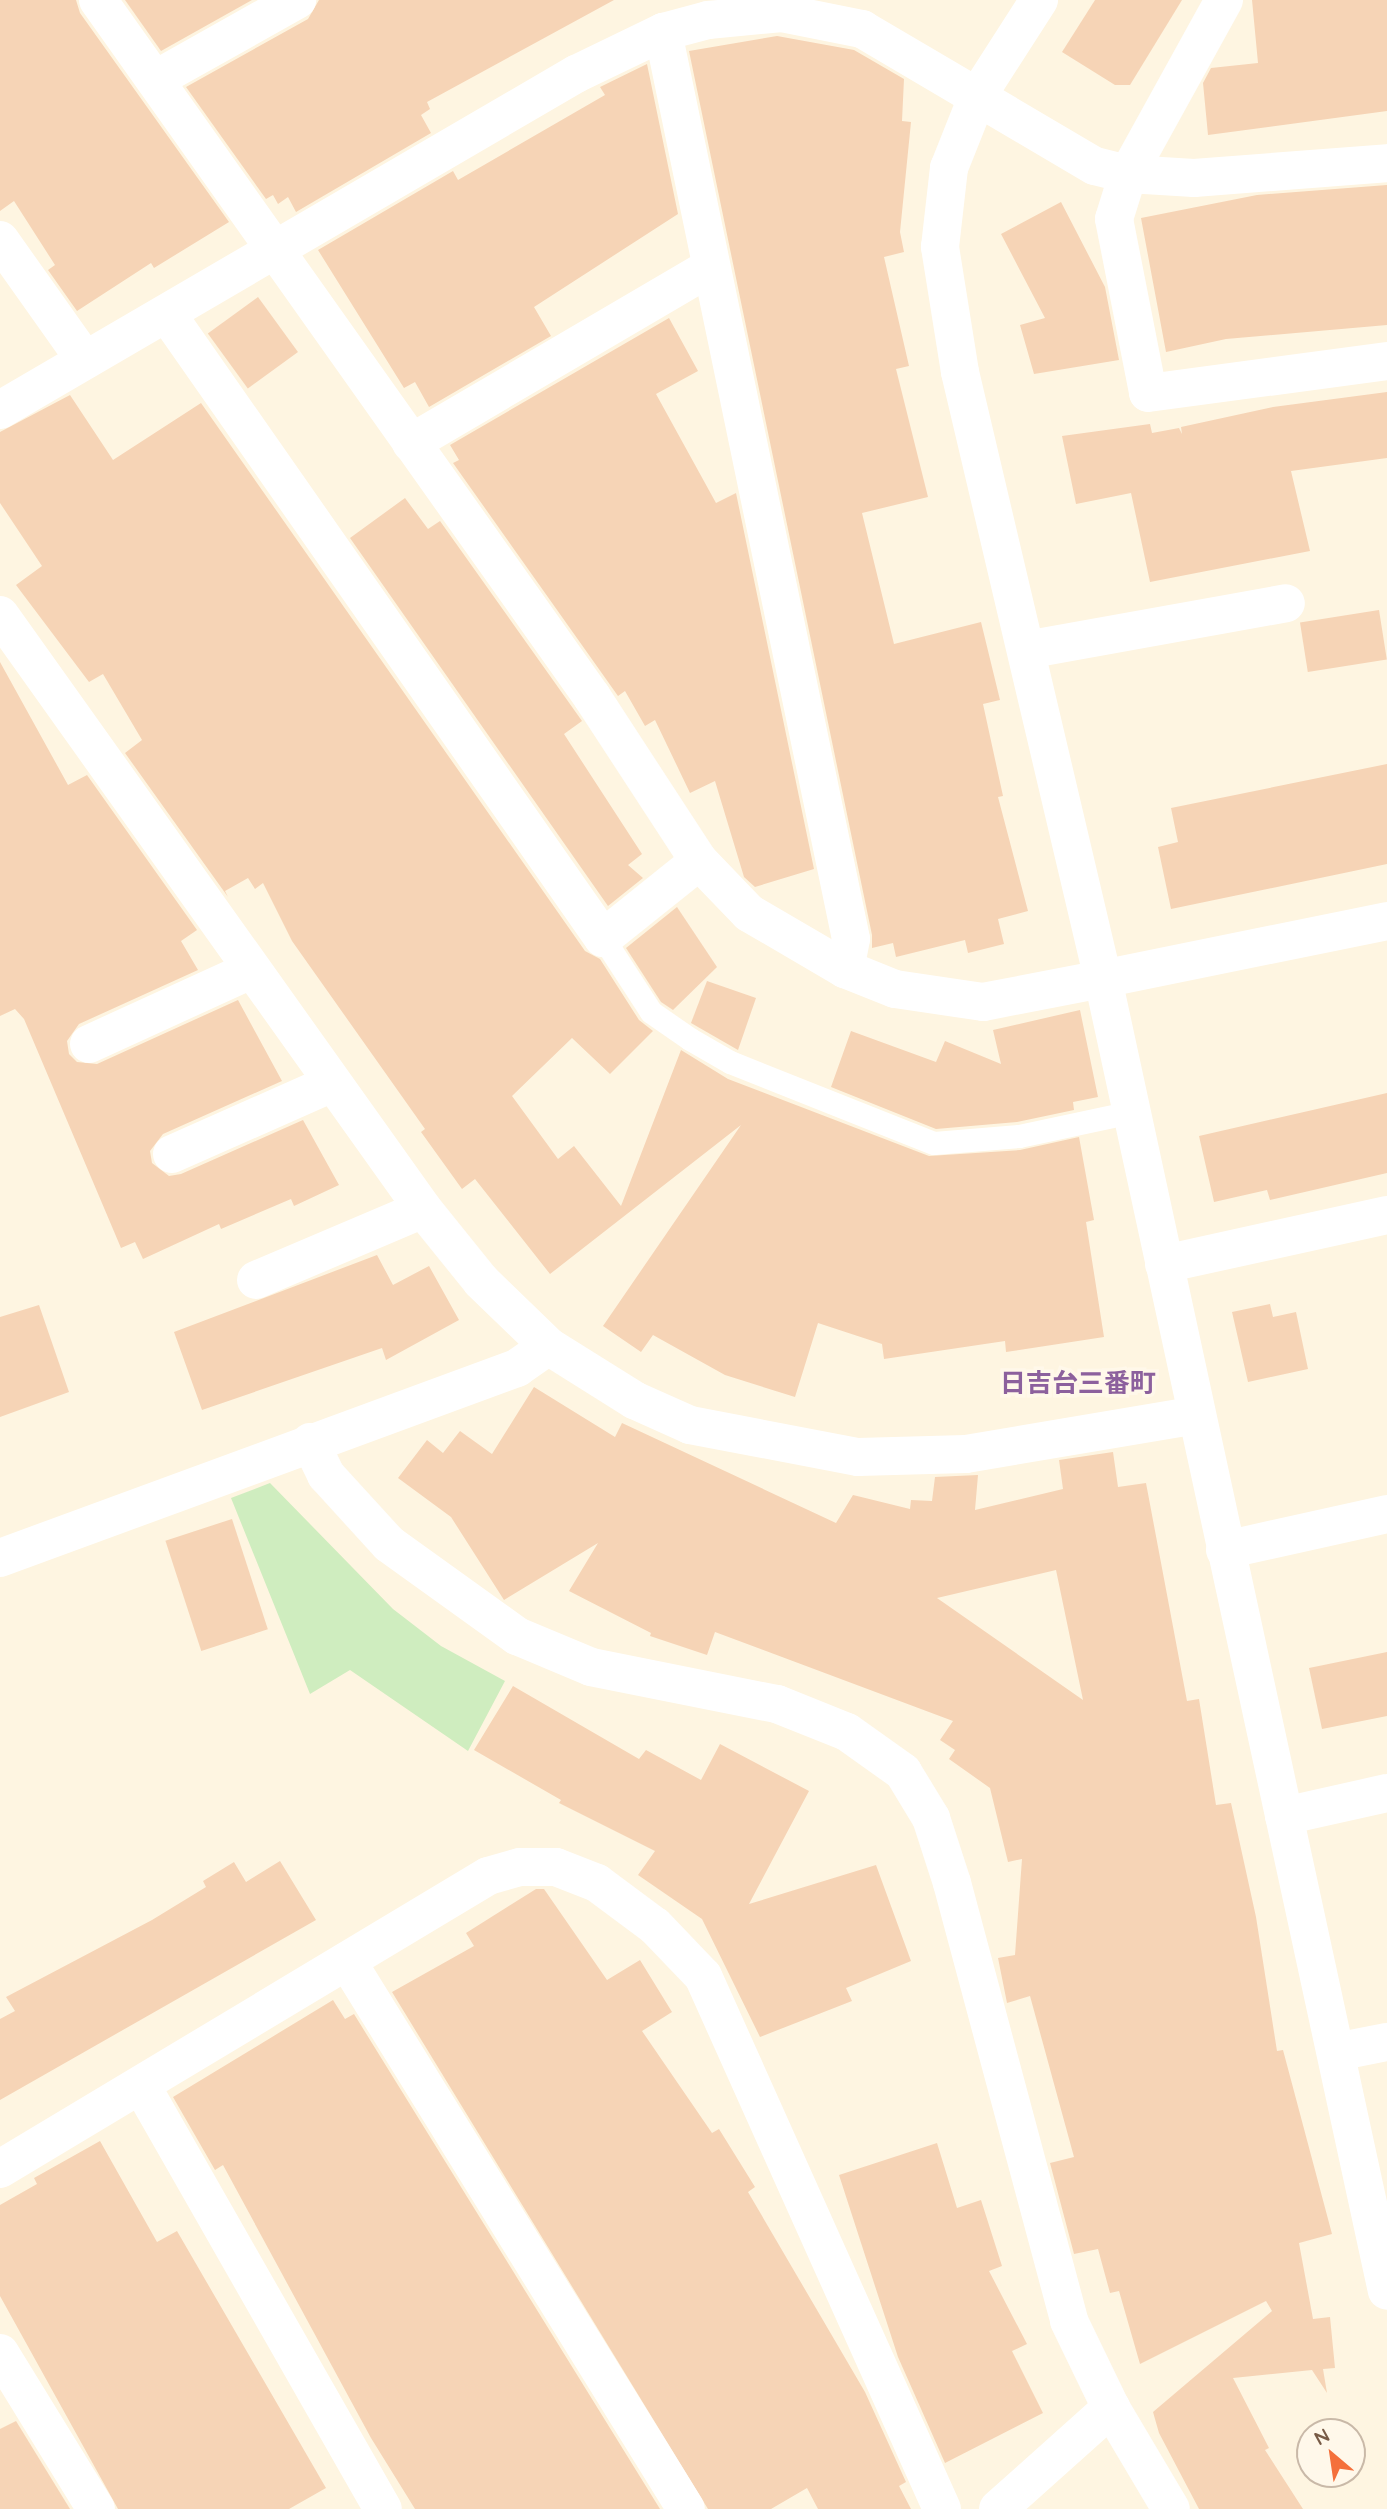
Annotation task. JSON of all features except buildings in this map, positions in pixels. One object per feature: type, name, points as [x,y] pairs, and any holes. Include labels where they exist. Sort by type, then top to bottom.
[{"type":"street","points":[[98,0],[592,697],[699,861],[748,913],[845,968],[895,989],[983,1002],[1387,921]]},
{"type":"street","points":[[156,79],[297,0]]},
{"type":"street","points":[[1039,0],[978,95],[949,168],[940,247],[960,372],[1103,979],[1387,2291]]},
{"type":"street","points":[[1224,0],[1128,174],[1114,219],[1148,393],[1387,361]]},
{"type":"street","points":[[0,410],[576,74],[663,32],[708,20],[796,15],[862,29],[1095,166],[1128,174],[1194,178],[1387,163]]},
{"type":"street","points":[[663,32],[708,269],[851,939],[845,968]]},
{"type":"street","points":[[0,240],[85,360]]},
{"type":"street","points":[[411,443],[708,269]]},
{"type":"street","points":[[167,314],[603,937],[699,861]]},
{"type":"street","points":[[1026,650],[1286,603]]},
{"type":"street","points":[[0,615],[423,1209],[481,1281],[548,1346],[634,1401],[690,1425],[858,1457],[966,1454],[1196,1415]]},
{"type":"street","points":[[89,1044],[251,970]]},
{"type":"street","points":[[172,1154],[332,1083]]},
{"type":"street","points":[[256,1280],[423,1209]]},
{"type":"street","points":[[1164,1264],[1387,1215]]},
{"type":"street","points":[[0,1558],[517,1368],[548,1346]]},
{"type":"street","points":[[310,1442],[326,1475],[389,1544],[517,1636],[591,1667],[777,1704],[847,1732],[903,1772],[931,1818],[952,1883],[1069,2321],[1111,2408],[1171,2509]]},
{"type":"street","points":[[1225,1550],[1387,1514]]},
{"type":"street","points":[[1284,1816],[1387,1793]]},
{"type":"street","points":[[0,2169],[488,1877],[520,1867],[556,1867],[597,1883],[655,1926],[703,1976],[942,2509]]},
{"type":"street","points":[[347,1961],[686,2509]]},
{"type":"street","points":[[1336,2052],[1387,2042]]},
{"type":"street","points":[[141,2085],[383,2509]]},
{"type":"street","points":[[0,2353],[96,2509]]},
{"type":"street","points":[[998,2509],[1111,2408]]},
{"type":"lane","points":[[603,937],[651,1012],[690,1039],[730,1062],[934,1143],[1018,1136],[1131,1112]]},
{"type":"green space","points":[[270,1483],[393,1609],[441,1646],[505,1681],[468,1751],[350,1670],[310,1694],[231,1498]]},
{"type":"district","name":"日吉台三番町","points":[[1078,1383]]}]
